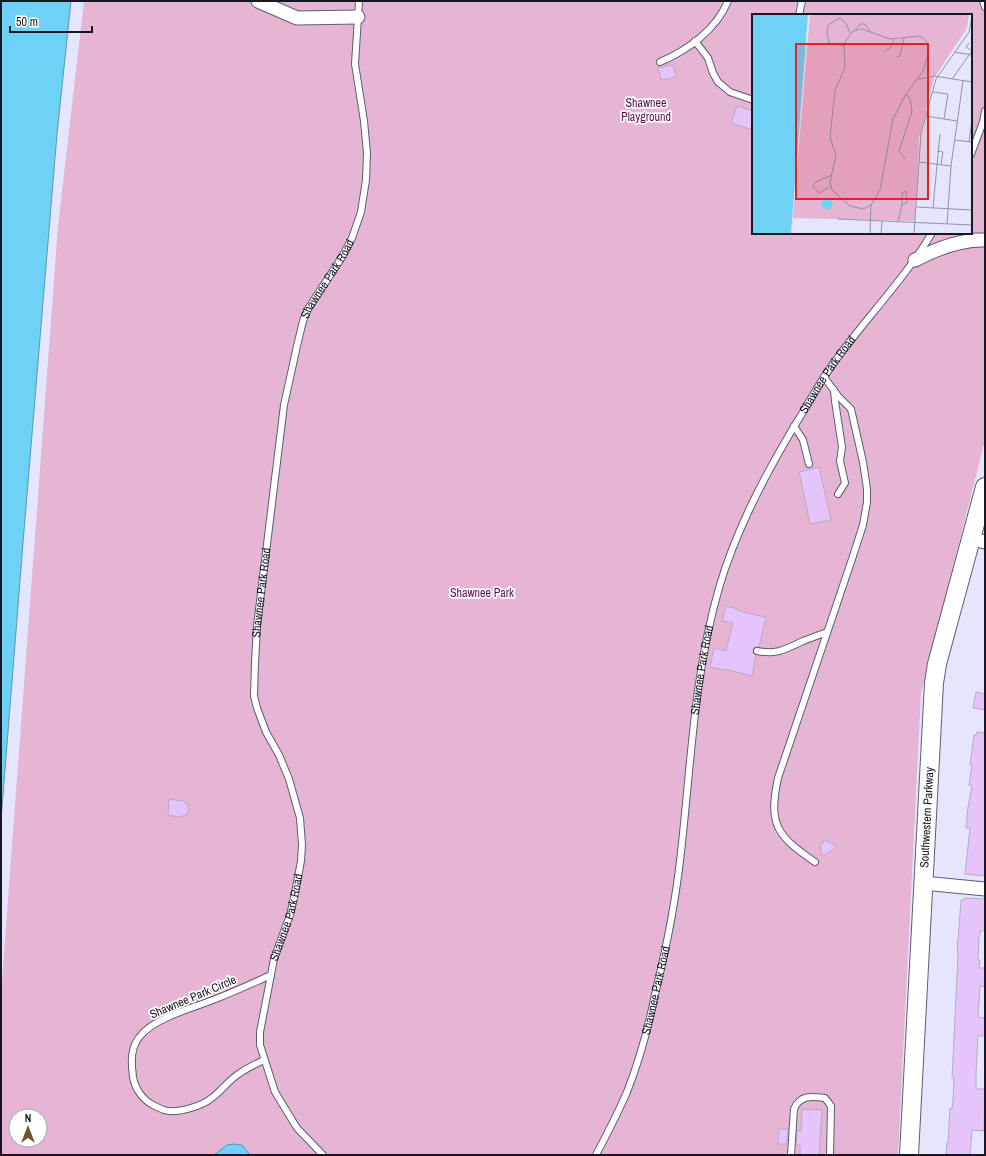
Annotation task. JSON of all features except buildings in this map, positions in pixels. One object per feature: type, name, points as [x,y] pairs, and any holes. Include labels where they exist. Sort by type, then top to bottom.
[{"type":"street","points":[[258,1],[297,18],[358,17]]},
{"type":"street","points":[[967,234],[984,240]]},
{"type":"street","points":[[915,260],[943,247],[984,240]]},
{"type":"street","name":"Southwestern Parkway","points":[[909,1155],[932,702],[937,664],[978,540],[985,487]]},
{"type":"street","points":[[923,882],[985,889]]},
{"type":"lane","name":"Shawnee Park Road","points":[[323,1155],[297,1128],[274,1092],[260,1045],[260,1032],[270,975],[274,959],[290,915],[295,893],[301,861],[301,829],[300,818],[289,778],[279,755],[266,732],[254,696],[257,626],[284,405],[296,346],[308,309],[342,257],[352,238],[361,212],[366,180],[367,153],[363,114],[355,64],[359,1]]},
{"type":"lane","points":[[660,62],[677,55],[695,42],[721,16],[728,1]]},
{"type":"lane","points":[[799,14],[802,1]]},
{"type":"lane","points":[[983,1],[985,7]]},
{"type":"lane","points":[[695,42],[708,58],[718,82],[730,92],[752,100]]},
{"type":"lane","points":[[972,151],[983,122],[985,111]]},
{"type":"lane","name":"Shawnee Park Road","points":[[596,1155],[627,1092],[639,1058],[662,967],[681,855],[698,694],[706,643],[719,588],[739,533],[754,500],[794,426],[824,377],[837,358],[915,260],[931,234]]},
{"type":"lane","points":[[815,862],[783,837],[775,818],[774,797],[778,778],[858,539],[867,502],[867,489],[863,462],[851,409],[824,377]]},
{"type":"lane","points":[[834,390],[842,447],[840,461],[844,483],[838,494]]},
{"type":"lane","points":[[794,426],[803,440],[809,464]]},
{"type":"lane","points":[[757,651],[769,654],[782,651],[827,632]]},
{"type":"lane","name":"Shawnee Park Circle","points":[[264,1060],[239,1073],[212,1099],[186,1109],[171,1111],[164,1110],[147,1102],[140,1094],[134,1080],[132,1059],[135,1044],[141,1034],[149,1028],[169,1017],[270,975]]},
{"type":"lane","points":[[791,1155],[794,1109],[797,1102],[805,1097],[815,1096],[825,1098],[831,1106],[830,1155]]},
{"type":"green space","name":"Shawnee Park","points":[[84,1],[985,1],[985,440],[921,694],[898,1155],[1,1155],[1,994],[58,226]]},
{"type":"water","points":[[1,1],[71,1],[57,134],[1,820]]},
{"type":"water","points":[[227,1145],[242,1145],[250,1155],[214,1155]]},
{"type":"park label","name":"Shawnee Playground","points":[[646,110]]}]
